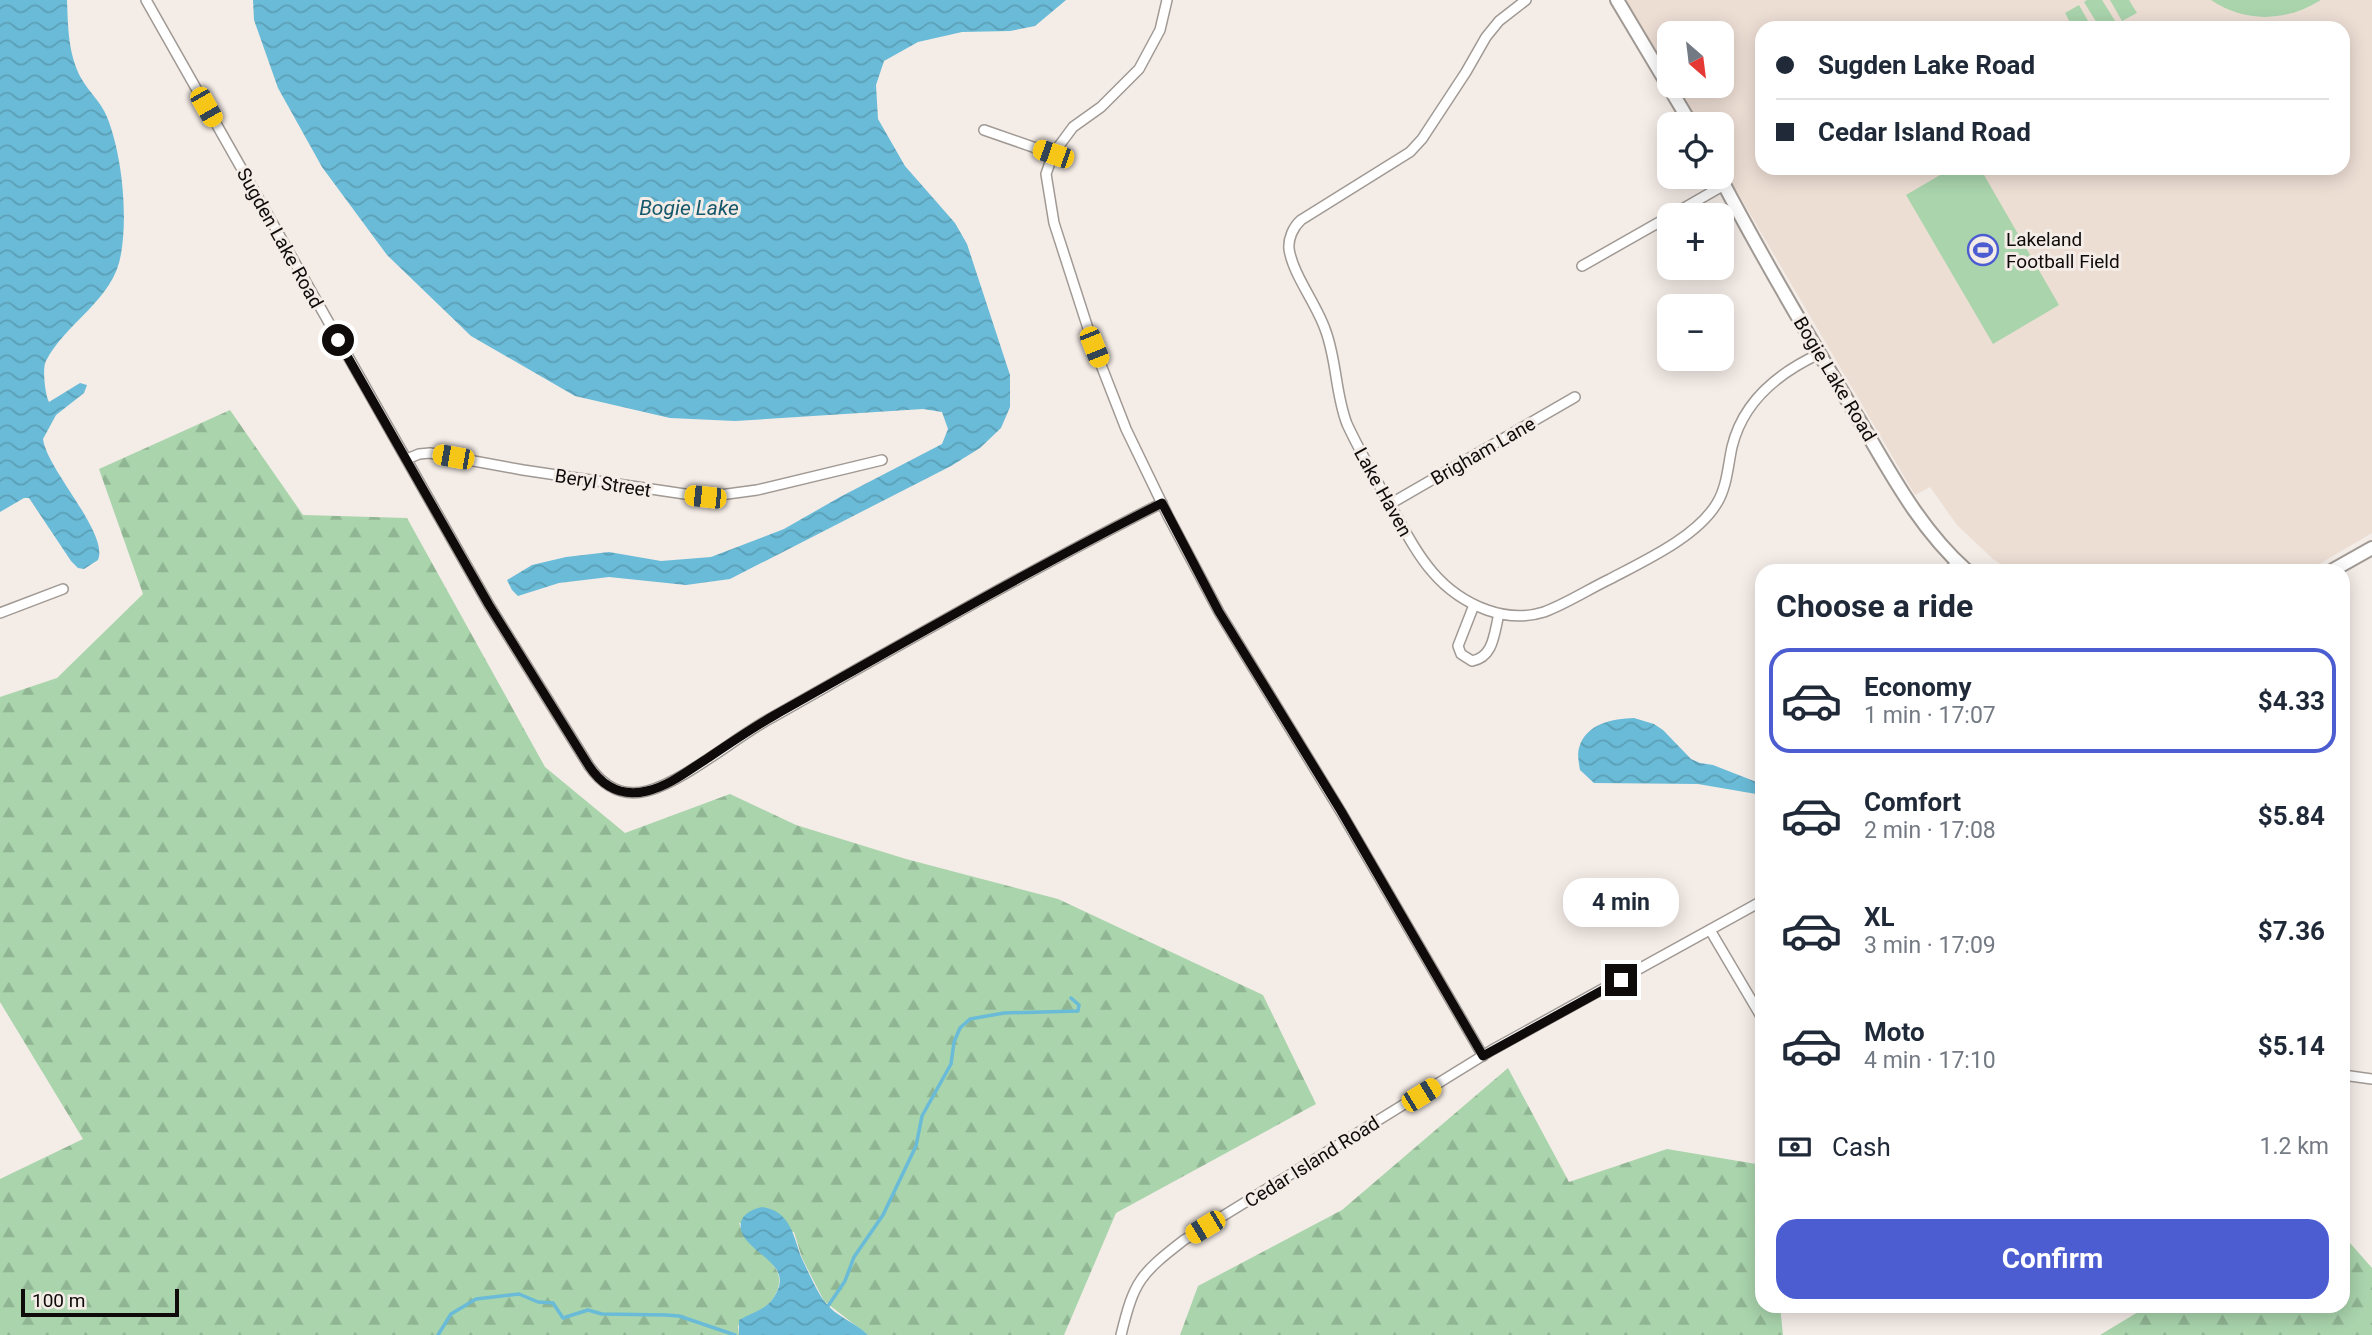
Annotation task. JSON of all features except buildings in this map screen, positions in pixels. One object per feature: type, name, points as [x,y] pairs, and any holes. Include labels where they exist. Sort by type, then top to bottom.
[{"type":"main road","points":[[1617,0],[1684,112]]},
{"type":"main road","name":"Bogie Lake Road","points":[[1726,189],[1819,354],[1911,506],[1954,564]]},
{"type":"main road","points":[[2344,564],[2372,548]]},
{"type":"street","name":"Sugden Lake Road","points":[[146,0],[489,605],[589,766],[609,788],[629,794],[664,785],[791,706],[1066,552],[1162,503]]},
{"type":"street","points":[[1167,0],[1160,30],[1139,69],[1101,107],[1073,127],[1053,154],[1046,174],[1054,223],[1094,347],[1126,429],[1162,503],[1219,612],[1341,811],[1483,1056]]},
{"type":"street","name":"Lake Haven","points":[[1526,0],[1499,21],[1486,37],[1422,139],[1410,152],[1301,220],[1289,239],[1291,257],[1326,331],[1341,410],[1354,439],[1428,568],[1448,589],[1474,605],[1499,614],[1518,616],[1543,612],[1652,556],[1673,544],[1699,523],[1717,503],[1739,426],[1748,408],[1776,379],[1819,354]]},
{"type":"street","points":[[984,130],[1053,154]]},
{"type":"street","points":[[1690,203],[1710,189]]},
{"type":"street","points":[[1582,266],[1657,224]]},
{"type":"street","name":"Brigham Lane","points":[[1390,504],[1575,397]]},
{"type":"street","name":"Beryl Street","points":[[407,459],[430,453],[705,497],[769,487],[882,460]]},
{"type":"street","points":[[0,613],[63,589]]},
{"type":"street","points":[[1474,605],[1458,646],[1461,654],[1472,662],[1482,659],[1489,652],[1499,614]]},
{"type":"street","name":"Cedar Island Road","points":[[1121,1335],[1136,1284],[1151,1265],[1184,1240],[1483,1056],[1755,905]]},
{"type":"street","points":[[1710,930],[1755,1006]]},
{"type":"street","points":[[2350,1076],[2372,1079]]},
{"type":"shaded area","points":[[1625,0],[2372,0],[2372,533],[2319,564],[2001,564],[1957,525],[1930,487],[1915,495],[1734,186],[1734,112],[1691,112],[1682,98],[1734,98],[1734,21],[1657,21],[1657,55]]},
{"type":"green space","points":[[2102,0],[2115,21],[2096,21],[2084,2]]},
{"type":"green space","points":[[2110,0],[2129,0],[2137,13],[2122,21]]},
{"type":"green space","points":[[2211,0],[2321,0],[2294,13],[2266,17],[2238,13]]},
{"type":"green space","points":[[2079,5],[2088,21],[2069,21],[2065,13]]},
{"type":"green space","name":"Lakeland Football Field","points":[[1940,175],[1984,175],[2059,305],[1993,344],[1906,195]]},
{"type":"green space","points":[[230,410],[303,515],[407,518],[545,767],[625,833],[730,794],[796,825],[906,859],[1058,899],[1263,995],[1316,1104],[1116,1213],[1064,1335],[868,1335],[824,1301],[802,1258],[794,1232],[739,1223],[743,1233],[775,1267],[779,1277],[772,1300],[742,1321],[738,1326],[739,1335],[0,1335],[0,1179],[83,1139],[0,1002],[0,697],[57,678],[143,594],[99,469]]},
{"type":"green space","points":[[1508,1068],[1569,1182],[1667,1149],[1755,1164],[1755,1313],[1781,1313],[1783,1335],[1180,1335],[1198,1286],[1342,1210]]},
{"type":"green space","points":[[2350,1243],[2372,1268],[2372,1335],[2100,1335],[2136,1313],[2350,1313]]},
{"type":"water","points":[[0,0],[67,0],[73,59],[81,78],[107,117],[120,166],[124,221],[117,270],[99,298],[54,347],[44,369],[49,402],[80,383],[87,385],[84,393],[56,415],[43,439],[55,467],[95,534],[99,548],[98,560],[84,569],[78,568],[71,561],[29,498],[24,498],[0,512]]},
{"type":"water","name":"Bogie Lake","points":[[253,0],[1066,0],[1035,26],[1010,31],[962,32],[918,42],[884,61],[876,85],[878,119],[905,166],[955,223],[967,244],[1010,375],[1010,407],[1001,428],[980,448],[951,466],[730,579],[686,585],[609,577],[559,583],[518,596],[507,580],[532,565],[566,557],[609,552],[661,561],[711,557],[784,529],[942,444],[948,429],[942,412],[923,409],[735,421],[670,418],[575,396],[471,336],[387,255],[322,167],[278,88],[254,20]]},
{"type":"water","points":[[1634,718],[1654,724],[1691,759],[1755,781],[1755,794],[1698,784],[1594,783],[1580,770],[1579,748],[1594,728]]},
{"type":"water","points":[[762,1207],[772,1209],[790,1226],[802,1259],[825,1302],[868,1335],[739,1335],[739,1320],[768,1304],[778,1290],[780,1281],[774,1266],[748,1242],[741,1230],[745,1215]]},
{"type":"waterway","points":[[828,1306],[845,1281],[854,1257],[883,1215],[916,1146],[922,1116],[951,1064],[954,1042],[960,1028],[970,1019],[1004,1013],[1078,1011],[1079,1005],[1071,998]]},
{"type":"waterway","points":[[438,1335],[451,1314],[476,1299],[519,1294],[538,1302],[553,1303],[563,1318],[588,1310],[602,1314],[679,1316],[735,1335]]},
{"type":"place","name":"Lakeland Football Field","points":[[1983,250]]},
{"type":"route","points":[[338,340],[489,605],[589,766],[609,788],[629,794],[664,785],[802,700],[1066,552],[1162,503],[1219,612],[1341,811],[1483,1056],[1621,980]]}]
